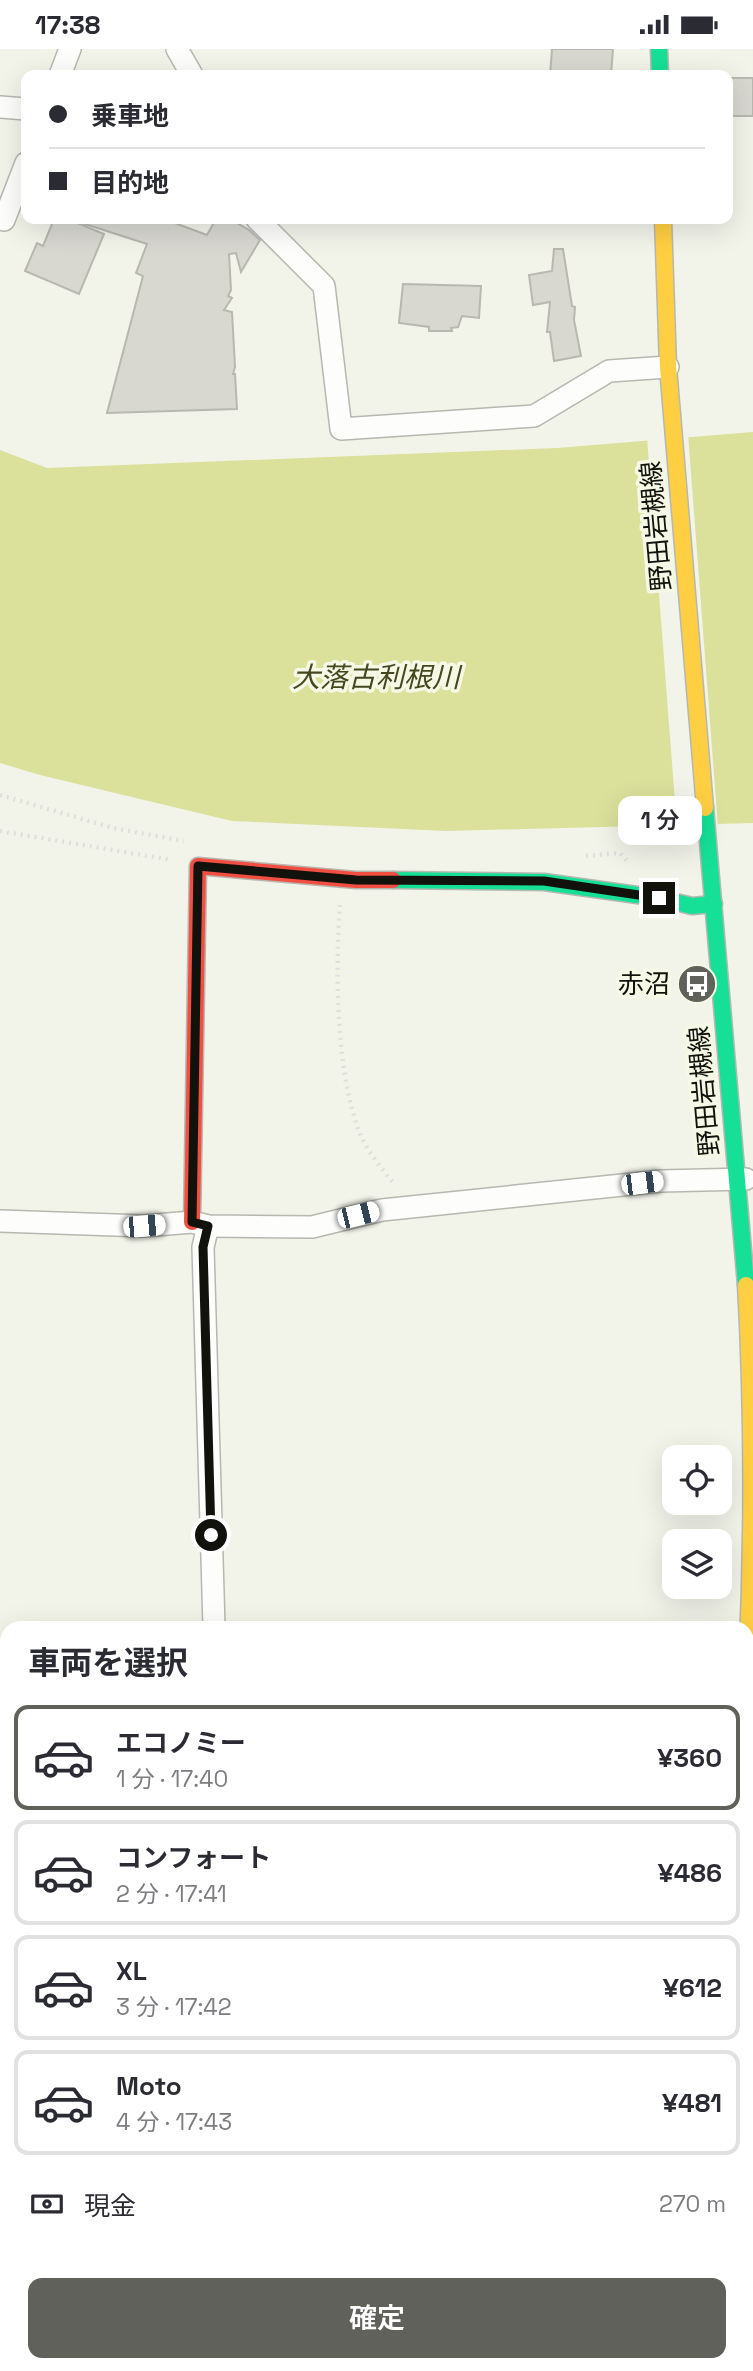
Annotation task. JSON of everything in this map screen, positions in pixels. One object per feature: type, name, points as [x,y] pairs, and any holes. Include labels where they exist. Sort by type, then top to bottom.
[{"type":"main road","points":[[659,49],[660,70]]},
{"type":"main road","name":"野田岩槻線","points":[[663,224],[673,435],[709,854],[744,1178],[752,1459],[751,1621]]},
{"type":"main road","points":[[200,1224],[198,866],[343,879],[544,881],[659,898],[692,906],[714,904]]},
{"type":"street","points":[[62,70],[70,49]]},
{"type":"street","points":[[177,49],[189,70]]},
{"type":"street","points":[[0,107],[21,109]]},
{"type":"street","points":[[4,220],[21,176]]},
{"type":"street","points":[[262,224],[324,286],[341,429],[534,416],[610,371],[668,367]]},
{"type":"street","points":[[0,1221],[144,1226],[200,1224],[312,1227],[382,1210],[414,1206],[661,1181],[744,1178]]},
{"type":"street","points":[[200,1224],[203,1247],[214,1621]]},
{"type":"path","points":[[0,831],[121,850],[198,866]]},
{"type":"path","points":[[343,879],[338,931],[339,1010],[346,1083],[359,1132],[383,1171],[414,1206]]},
{"type":"water","name":"大落古利根川","points":[[753,432],[753,823],[446,831],[232,821],[0,763],[0,450],[47,468],[557,448]]},
{"type":"pier","points":[[688,434],[718,827],[677,828],[647,437]]},
{"type":"building","points":[[552,49],[613,49],[611,70],[550,70]]},
{"type":"building","points":[[733,78],[753,78],[753,116],[733,116]]},
{"type":"building","points":[[52,224],[80,224],[104,234],[79,294],[25,271],[37,243],[43,246]]},
{"type":"building","points":[[85,224],[177,224],[207,235],[213,224],[239,224],[260,240],[241,272],[236,253],[229,254],[231,290],[228,296],[232,298],[224,310],[232,312],[235,367],[233,374],[237,409],[107,413],[143,276],[136,273],[147,244]]},
{"type":"building","points":[[554,249],[563,249],[572,306],[575,307],[574,320],[581,356],[554,361],[550,332],[547,332],[550,302],[533,305],[529,275],[552,271]]},
{"type":"building","points":[[403,284],[481,286],[479,318],[462,316],[458,327],[451,328],[452,331],[429,331],[429,327],[399,323]]},
{"type":"traffic: fast","points":[[659,49],[660,70]]},
{"type":"traffic: fast","points":[[705,808],[746,1285]]},
{"type":"traffic: fast","points":[[393,880],[544,882],[659,898],[692,906],[714,904]]},
{"type":"traffic: slow","points":[[663,224],[668,367],[705,808]]},
{"type":"traffic: slow","points":[[746,1285],[751,1476],[748,1621]]},
{"type":"traffic: jam","points":[[192,1222],[198,866],[356,880],[393,880]]},
{"type":"place","name":"赤沼","points":[[697,984]]},
{"type":"route","points":[[211,1535],[203,1247],[208,1226],[192,1222],[198,866],[356,880],[544,881],[659,898]]}]
